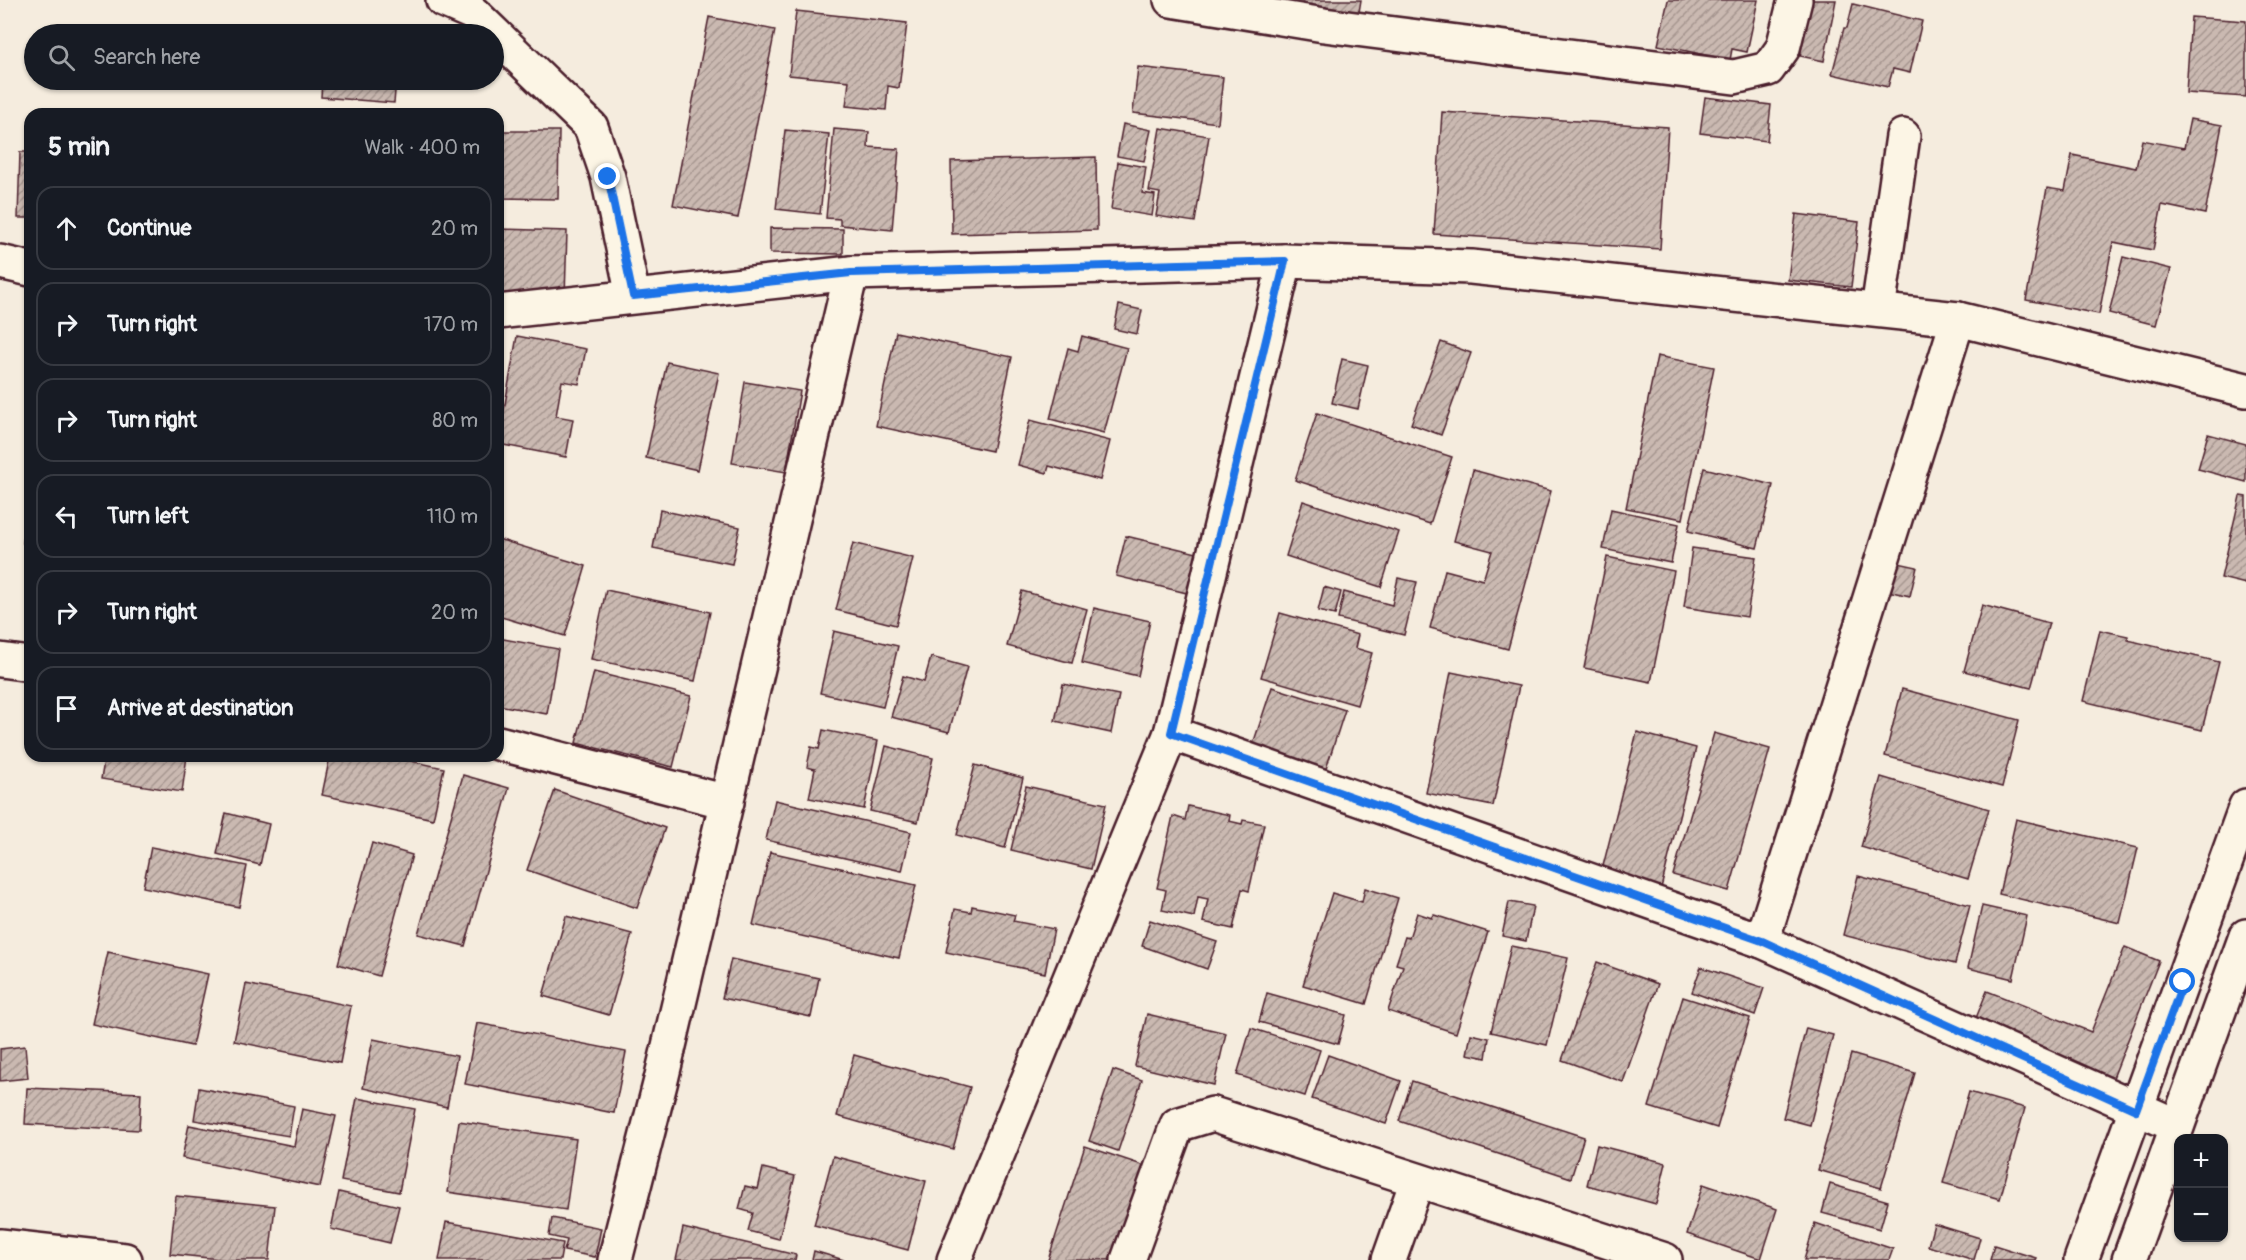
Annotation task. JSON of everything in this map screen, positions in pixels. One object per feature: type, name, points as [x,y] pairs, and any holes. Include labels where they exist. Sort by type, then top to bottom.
[{"type":"street","points":[[443,0],[473,13],[484,24]]},
{"type":"street","points":[[1172,0],[1336,27],[1734,77],[1768,69],[1783,48],[1795,0]]},
{"type":"street","points":[[504,43],[591,127],[608,177],[633,296]]},
{"type":"street","points":[[1878,310],[1903,136]]},
{"type":"street","points":[[504,311],[851,273],[1285,261],[1471,267],[1958,319],[2246,390]]},
{"type":"street","points":[[954,1260],[1171,733],[1285,261]]},
{"type":"street","points":[[0,262],[24,268]]},
{"type":"street","points":[[615,1260],[727,802],[851,273]]},
{"type":"street","points":[[1762,941],[1958,319]]},
{"type":"street","points":[[0,660],[24,663]]},
{"type":"street","points":[[1171,733],[1762,941],[2136,1110],[2177,1126]]},
{"type":"street","points":[[504,745],[727,802]]},
{"type":"street","points":[[2081,1260],[2246,806]]},
{"type":"street","points":[[2129,1260],[2246,936]]},
{"type":"street","points":[[1128,1260],[1177,1125],[1213,1114],[1417,1180],[1620,1253],[1665,1260]]},
{"type":"street","points":[[1389,1260],[1417,1180]]},
{"type":"street","points":[[0,1246],[125,1260]]},
{"type":"building","points":[[1232,0],[1361,0],[1358,18]]},
{"type":"building","points":[[1668,0],[1758,0],[1747,52],[1732,49],[1730,60],[1658,45]]},
{"type":"building","points":[[1811,0],[1836,0],[1824,61],[1800,56]]},
{"type":"building","points":[[1853,4],[1922,21],[1910,73],[1893,69],[1888,87],[1832,74]]},
{"type":"building","points":[[796,11],[907,23],[899,88],[888,86],[886,110],[846,106],[849,81],[789,75]]},
{"type":"building","points":[[709,17],[775,30],[738,218],[673,205]]},
{"type":"building","points":[[2191,17],[2246,21],[2246,97],[2186,93]]},
{"type":"building","points":[[1138,67],[1223,77],[1218,123],[1133,113]]},
{"type":"building","points":[[321,90],[395,90],[394,103],[321,97]]},
{"type":"building","points":[[1705,97],[1771,105],[1767,141],[1700,133]]},
{"type":"building","points":[[1442,112],[1668,127],[1660,249],[1434,234]]},
{"type":"building","points":[[2190,119],[2222,125],[2205,214],[2162,205],[2153,250],[2113,242],[2099,314],[2026,300],[2047,188],[2065,191],[2072,155],[2136,168],[2142,140],[2184,148]]},
{"type":"building","points":[[1123,124],[1151,130],[1144,161],[1117,156]]},
{"type":"building","points":[[1160,128],[1209,136],[1195,222],[1156,216],[1160,193],[1149,191]]},
{"type":"building","points":[[834,129],[869,132],[868,147],[899,149],[892,230],[840,225],[840,219],[826,218]]},
{"type":"building","points":[[785,130],[829,134],[820,214],[776,209]]},
{"type":"building","points":[[504,131],[559,131],[558,199],[504,198]]},
{"type":"building","points":[[20,152],[24,152],[24,218],[18,218]]},
{"type":"building","points":[[1096,157],[1097,230],[952,234],[951,161]]},
{"type":"building","points":[[1118,162],[1146,167],[1142,193],[1155,195],[1152,216],[1111,209]]},
{"type":"building","points":[[1796,214],[1859,222],[1851,287],[1788,280]]},
{"type":"building","points":[[770,228],[843,229],[843,254],[770,253]]},
{"type":"building","points":[[504,229],[567,231],[565,297],[504,296]]},
{"type":"building","points":[[2123,257],[2171,269],[2156,325],[2109,313]]},
{"type":"building","points":[[1119,305],[1142,310],[1137,334],[1114,329]]},
{"type":"building","points":[[896,332],[1012,357],[992,451],[876,426]]},
{"type":"building","points":[[517,336],[586,349],[579,384],[562,381],[556,416],[573,419],[566,457],[504,445],[504,410]]},
{"type":"building","points":[[1082,336],[1127,348],[1104,433],[1050,419],[1068,348],[1078,351]]},
{"type":"building","points":[[1441,342],[1471,353],[1441,435],[1411,424]]},
{"type":"building","points":[[1657,356],[1714,367],[1683,519],[1626,508]]},
{"type":"building","points":[[1342,359],[1368,365],[1358,409],[1332,403]]},
{"type":"building","points":[[667,362],[719,373],[698,470],[646,458]]},
{"type":"building","points":[[745,382],[800,391],[786,472],[732,463]]},
{"type":"building","points":[[1317,413],[1452,457],[1430,524],[1295,480]]},
{"type":"building","points":[[1030,420],[1110,441],[1100,480],[1049,466],[1047,473],[1018,465]]},
{"type":"building","points":[[2208,434],[2246,444],[2246,482],[2198,469]]},
{"type":"building","points":[[1704,468],[1773,485],[1757,548],[1688,531]]},
{"type":"building","points":[[1473,470],[1551,491],[1508,649],[1430,628],[1445,570],[1483,580],[1492,551],[1454,541]]},
{"type":"building","points":[[2240,496],[2246,497],[2246,584],[2221,578]]},
{"type":"building","points":[[1303,501],[1399,532],[1381,587],[1286,556]]},
{"type":"building","points":[[1611,509],[1679,524],[1671,563],[1603,549]]},
{"type":"building","points":[[660,510],[740,527],[732,564],[653,548]]},
{"type":"building","points":[[1126,536],[1201,554],[1191,594],[1116,576]]},
{"type":"building","points":[[504,541],[586,566],[565,636],[504,618]]},
{"type":"building","points":[[853,543],[913,558],[896,625],[836,610]]},
{"type":"building","points":[[1692,548],[1756,557],[1747,617],[1684,607]]},
{"type":"building","points":[[1607,557],[1674,571],[1651,682],[1584,668]]},
{"type":"building","points":[[1889,561],[1917,567],[1910,596],[1883,590]]},
{"type":"building","points":[[1398,578],[1417,582],[1404,635],[1338,619],[1344,592],[1392,605]]},
{"type":"building","points":[[1324,587],[1341,592],[1335,615],[1318,611]]},
{"type":"building","points":[[606,590],[710,612],[695,681],[591,659]]},
{"type":"building","points":[[1022,591],[1087,609],[1072,663],[1007,646]]},
{"type":"building","points":[[1982,605],[2049,623],[2031,688],[1964,671]]},
{"type":"building","points":[[1094,608],[1150,621],[1138,676],[1082,663]]},
{"type":"building","points":[[1280,613],[1358,635],[1355,648],[1372,653],[1357,705],[1261,677]]},
{"type":"building","points":[[2100,630],[2128,636],[2128,640],[2219,662],[2202,730],[2083,701]]},
{"type":"building","points":[[834,631],[898,646],[883,707],[820,693]]},
{"type":"building","points":[[504,639],[558,649],[547,714],[504,706]]},
{"type":"building","points":[[931,657],[967,667],[949,732],[891,717],[903,676],[924,682]]},
{"type":"building","points":[[594,672],[691,696],[673,767],[576,743]]},
{"type":"building","points":[[1451,672],[1519,686],[1493,806],[1426,793]]},
{"type":"building","points":[[1063,684],[1119,695],[1111,733],[1055,721]]},
{"type":"building","points":[[1272,687],[1345,710],[1325,772],[1252,747]]},
{"type":"building","points":[[1902,689],[2019,720],[2002,787],[1885,756]]},
{"type":"building","points":[[823,730],[878,741],[864,809],[809,798],[815,769],[807,767],[811,747],[819,749]]},
{"type":"building","points":[[1637,732],[1696,748],[1661,888],[1601,874]]},
{"type":"building","points":[[1714,733],[1770,749],[1729,891],[1673,875]]},
{"type":"building","points":[[886,746],[933,758],[918,822],[870,811]]},
{"type":"building","points":[[104,762],[186,762],[182,792],[101,779]]},
{"type":"building","points":[[329,762],[416,762],[444,768],[433,819],[322,795]]},
{"type":"building","points":[[975,765],[1023,778],[1005,848],[957,835]]},
{"type":"building","points":[[463,775],[509,788],[465,946],[418,934]]},
{"type":"building","points":[[1881,777],[1989,809],[1968,879],[1861,847]]},
{"type":"building","points":[[1026,786],[1106,804],[1091,869],[1011,850]]},
{"type":"building","points":[[555,790],[665,828],[637,908],[527,870]]},
{"type":"building","points":[[775,800],[911,832],[902,871],[766,840]]},
{"type":"building","points":[[1188,806],[1230,815],[1229,821],[1242,824],[1243,820],[1264,824],[1249,891],[1242,889],[1233,929],[1203,922],[1208,899],[1198,897],[1194,917],[1162,910],[1166,890],[1157,888],[1173,816],[1185,820]]},
{"type":"building","points":[[226,813],[269,824],[260,865],[217,854]]},
{"type":"building","points":[[2016,819],[2138,848],[2120,923],[1999,894]]},
{"type":"building","points":[[372,843],[412,855],[379,976],[338,964]]},
{"type":"building","points":[[151,847],[247,866],[239,907],[143,887]]},
{"type":"building","points":[[770,852],[916,885],[899,958],[753,925]]},
{"type":"building","points":[[1858,876],[1970,905],[1955,964],[1843,935]]},
{"type":"building","points":[[1365,888],[1398,898],[1366,1004],[1303,985],[1332,893],[1362,902]]},
{"type":"building","points":[[1509,902],[1533,906],[1526,941],[1502,936]]},
{"type":"building","points":[[972,906],[1015,915],[1013,921],[1054,929],[1045,973],[946,952],[955,909],[971,912]]},
{"type":"building","points":[[1982,906],[2027,916],[2013,979],[1968,968]]},
{"type":"building","points":[[1417,913],[1432,918],[1434,915],[1488,932],[1456,1033],[1388,1011],[1403,966],[1396,964],[1405,937],[1409,938]]},
{"type":"building","points":[[566,916],[632,934],[609,1015],[543,996]]},
{"type":"building","points":[[1150,920],[1217,942],[1207,969],[1142,946]]},
{"type":"building","points":[[1511,946],[1568,958],[1547,1045],[1491,1032]]},
{"type":"building","points":[[2125,947],[2159,961],[2113,1078],[1974,1023],[1987,991],[2091,1032]]},
{"type":"building","points":[[108,952],[208,974],[192,1046],[92,1024]]},
{"type":"building","points":[[731,959],[819,978],[811,1017],[722,998]]},
{"type":"building","points":[[1597,962],[1658,984],[1623,1082],[1562,1060]]},
{"type":"building","points":[[1701,967],[1764,988],[1755,1015],[1692,992]]},
{"type":"building","points":[[246,984],[351,1006],[340,1063],[234,1041]]},
{"type":"building","points":[[1267,993],[1346,1015],[1338,1044],[1259,1022]]},
{"type":"building","points":[[1683,997],[1750,1018],[1717,1128],[1649,1107]]},
{"type":"building","points":[[1147,1014],[1226,1033],[1214,1085],[1135,1066]]},
{"type":"building","points":[[477,1023],[626,1052],[614,1113],[465,1084]]},
{"type":"building","points":[[1251,1028],[1320,1050],[1305,1096],[1237,1075]]},
{"type":"building","points":[[1806,1028],[1833,1035],[1810,1125],[1783,1118]]},
{"type":"building","points":[[1471,1034],[1489,1038],[1486,1058],[1467,1054]]},
{"type":"building","points":[[373,1039],[457,1056],[447,1107],[363,1088]]},
{"type":"building","points":[[25,1046],[28,1078],[0,1081],[0,1049]]},
{"type":"building","points":[[1851,1054],[1915,1073],[1881,1188],[1818,1170]]},
{"type":"building","points":[[854,1055],[970,1087],[953,1149],[837,1116]]},
{"type":"building","points":[[1328,1055],[1401,1081],[1386,1124],[1312,1099]]},
{"type":"building","points":[[1113,1070],[1142,1080],[1118,1151],[1089,1141]]},
{"type":"building","points":[[1412,1081],[1584,1137],[1571,1178],[1399,1121]]},
{"type":"building","points":[[27,1088],[141,1093],[139,1130],[25,1124]]},
{"type":"building","points":[[199,1088],[294,1106],[289,1136],[194,1120]]},
{"type":"building","points":[[1969,1092],[2025,1108],[2000,1199],[1943,1183]]},
{"type":"building","points":[[357,1098],[415,1109],[399,1192],[341,1181]]},
{"type":"building","points":[[302,1109],[336,1116],[320,1187],[182,1158],[189,1125],[294,1146]]},
{"type":"building","points":[[459,1121],[576,1139],[566,1210],[448,1192]]},
{"type":"building","points":[[1597,1145],[1666,1163],[1656,1204],[1587,1185]]},
{"type":"building","points":[[1085,1146],[1151,1168],[1121,1260],[1048,1260]]},
{"type":"building","points":[[833,1156],[926,1181],[908,1250],[814,1225]]},
{"type":"building","points":[[763,1168],[795,1176],[779,1239],[748,1231],[753,1213],[739,1209],[745,1186],[758,1189]]},
{"type":"building","points":[[1703,1184],[1777,1209],[1761,1259],[1687,1234]]},
{"type":"building","points":[[1830,1184],[1888,1201],[1880,1229],[1822,1213]]},
{"type":"building","points":[[339,1192],[399,1206],[390,1243],[331,1229]]},
{"type":"building","points":[[176,1196],[275,1206],[269,1260],[229,1260],[170,1254]]},
{"type":"building","points":[[552,1218],[601,1228],[595,1257],[564,1251],[567,1240],[549,1236]]},
{"type":"building","points":[[446,1222],[563,1243],[560,1260],[439,1260]]},
{"type":"building","points":[[1815,1223],[1893,1249],[1889,1260],[1804,1260]]},
{"type":"building","points":[[1934,1224],[1980,1238],[1974,1260],[1928,1246]]},
{"type":"building","points":[[683,1228],[796,1255],[795,1260],[676,1260]]},
{"type":"building","points":[[1994,1245],[2036,1258],[2035,1260],[1990,1260]]},
{"type":"building","points":[[814,1251],[844,1260],[812,1260]]},
{"type":"route","points":[[608,177],[633,296],[851,273],[1285,261],[1171,733],[1762,941],[2136,1110],[2183,982]]}]
